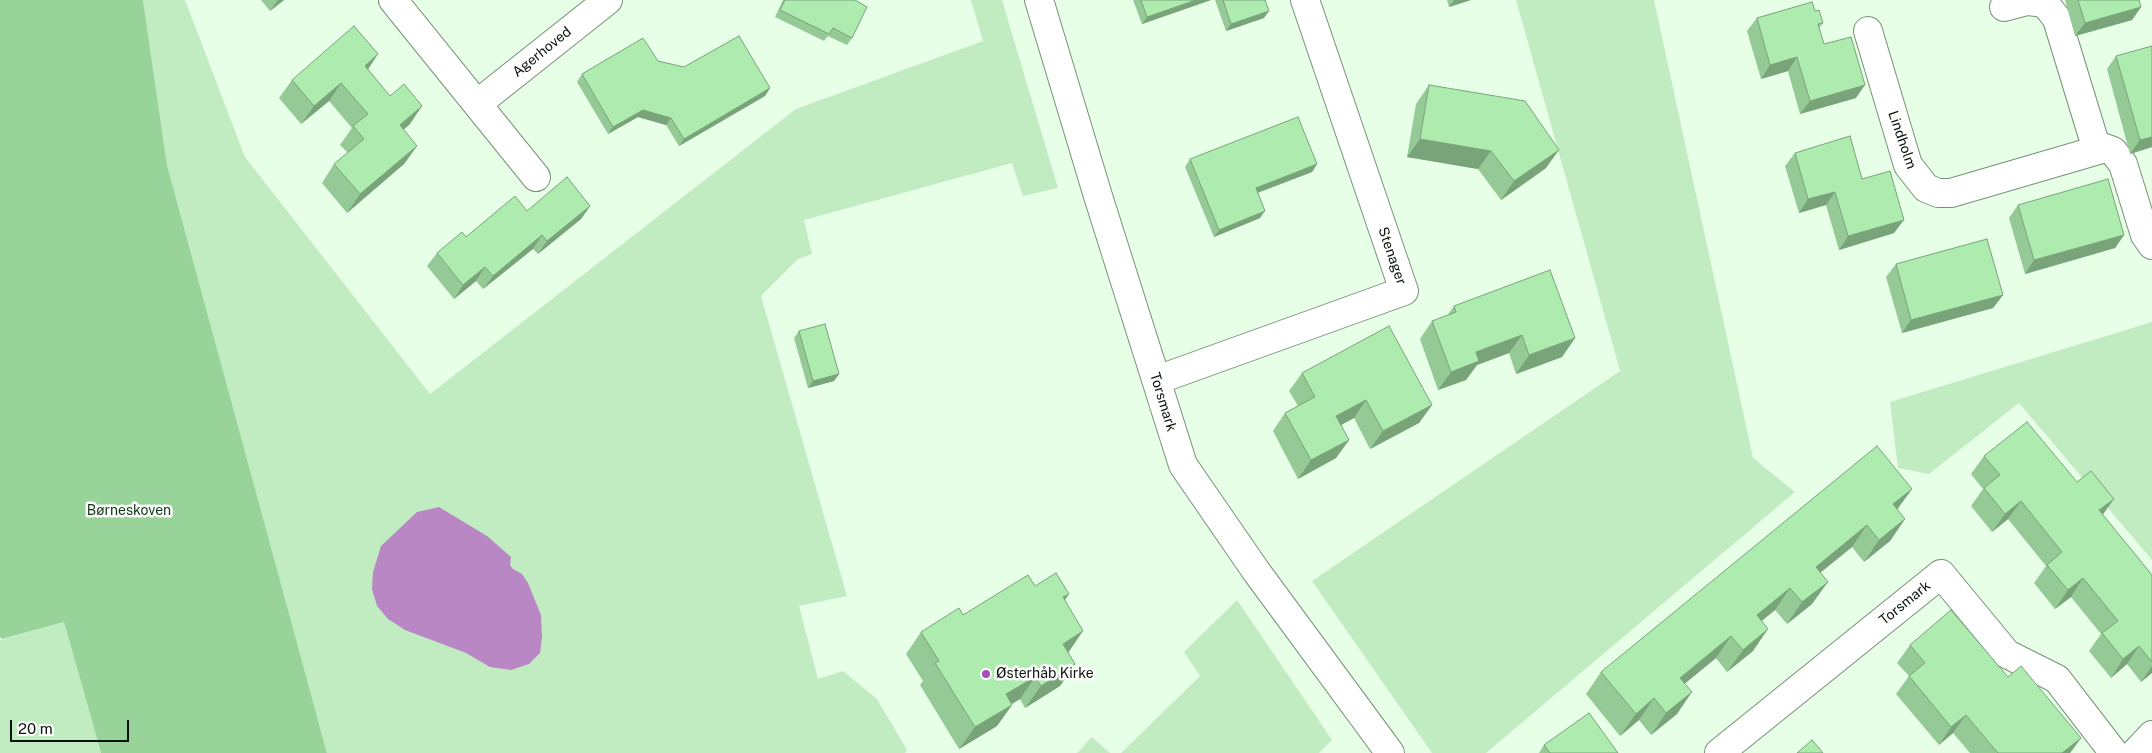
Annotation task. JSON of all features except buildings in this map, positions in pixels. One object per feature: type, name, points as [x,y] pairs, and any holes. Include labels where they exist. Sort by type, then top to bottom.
[{"type":"street","points":[[393,0],[536,177]]},
{"type":"street","name":"Agerhoved","points":[[477,104],[608,0]]},
{"type":"street","name":"Torsmark","points":[[1039,0],[1183,465],[1256,571],[1390,753]]},
{"type":"street","name":"Stenager","points":[[1157,380],[1404,291],[1305,0]]},
{"type":"street","points":[[2004,8],[2027,1],[2037,2],[2045,4],[2057,19],[2098,150],[2105,148],[2113,151],[2123,164],[2145,235],[2152,245]]},
{"type":"street","name":"Lindholm","points":[[1868,31],[1908,165],[1926,188],[1938,193],[1951,193],[2098,150]]},
{"type":"street","name":"Torsmark","points":[[1719,753],[1941,574],[2007,654],[2057,679],[2114,753]]},
{"type":"street","points":[[2135,753],[2152,735]]},
{"type":"green space","name":"Børneskoven","points":[[0,0],[143,0],[167,165],[327,753],[101,753],[64,622],[2,639],[0,637]]},
{"type":"green space","points":[[143,0],[185,0],[245,157],[430,394],[796,109],[983,41],[971,0],[1002,0],[1058,188],[1023,196],[1012,163],[804,220],[812,254],[798,259],[761,296],[847,596],[799,606],[818,679],[843,671],[877,699],[907,750],[905,753],[327,753],[167,165]]},
{"type":"green space","points":[[1516,0],[1654,0],[1753,458],[1795,492],[1486,753],[1432,753],[1312,581],[1620,371]]},
{"type":"green space","points":[[2152,322],[2152,560],[2019,403],[1929,474],[1898,468],[1890,402]]},
{"type":"green space","points":[[1237,600],[1332,740],[1319,753],[1121,753],[1200,676],[1184,652]]},
{"type":"green space","points":[[64,622],[101,753],[0,753],[0,640]]},
{"type":"green space","points":[[1092,737],[1110,753],[1077,753]]},
{"type":"shaded area","points":[[439,507],[487,536],[511,557],[510,565],[522,574],[528,583],[541,615],[542,637],[540,653],[529,664],[511,670],[490,667],[466,653],[405,630],[388,619],[377,606],[372,589],[373,572],[381,546],[417,512]]},
{"type":"place","name":"Østerhåb Kirke","points":[[986,674]]}]
